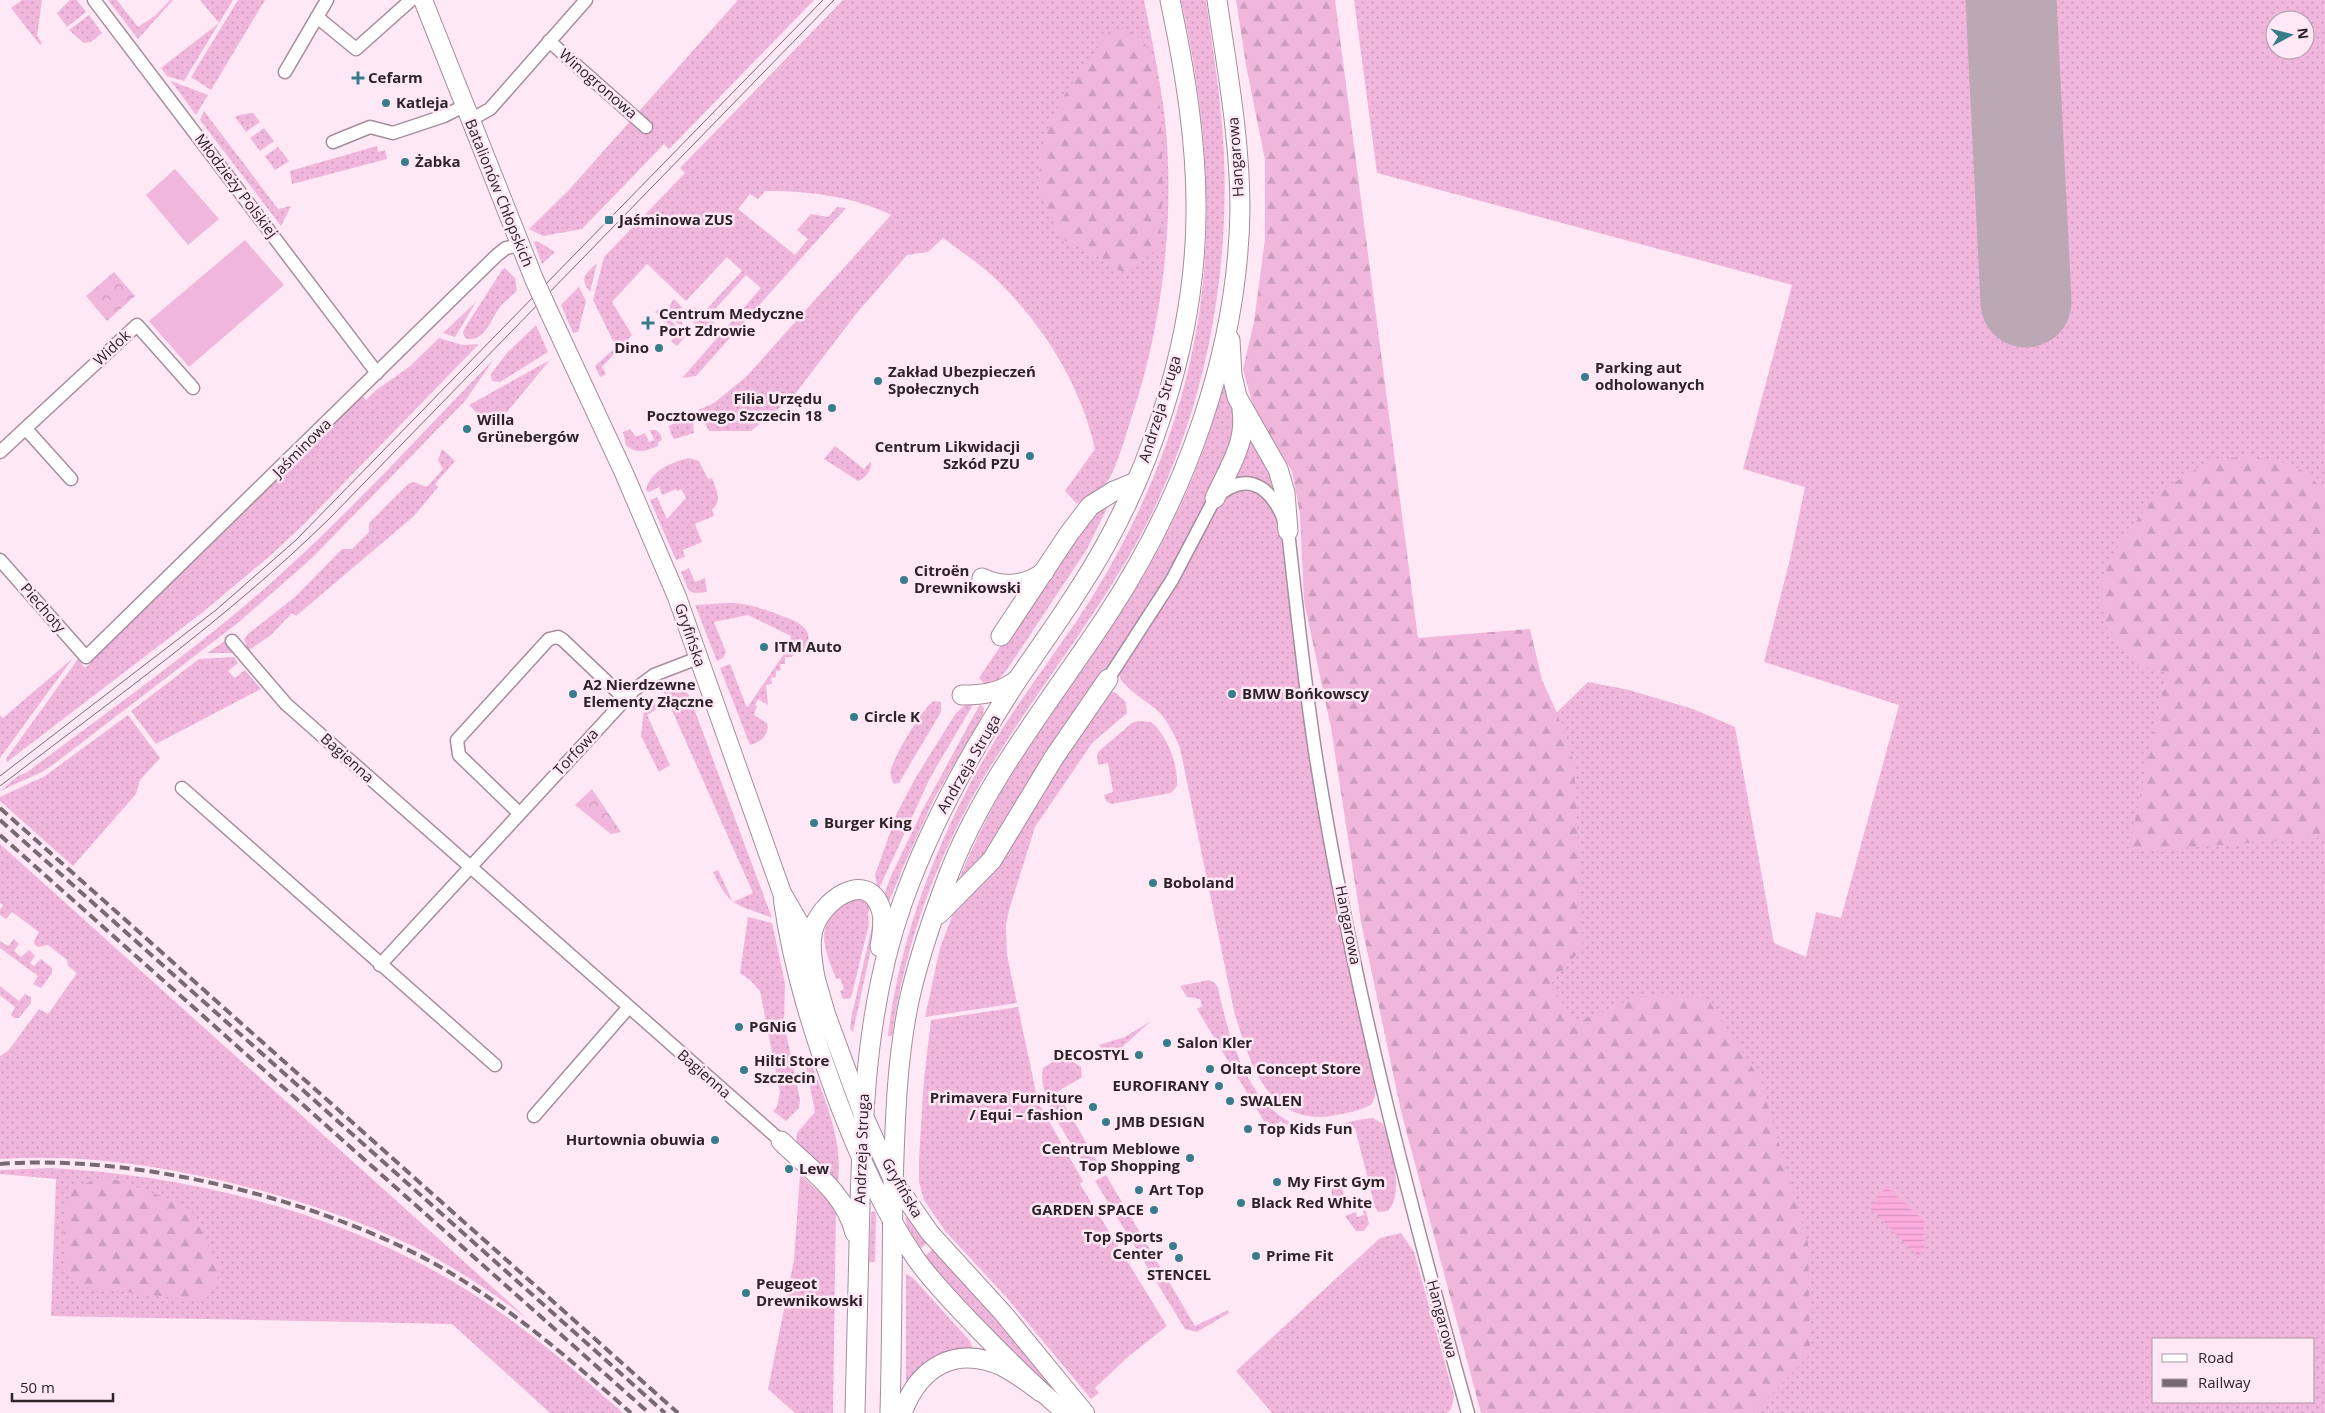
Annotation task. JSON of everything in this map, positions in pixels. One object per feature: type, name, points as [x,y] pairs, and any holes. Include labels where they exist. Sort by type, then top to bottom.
[{"type":"main road","name":"Andrzeja Struga","points":[[856,1413],[862,1112],[872,1027],[893,933],[921,854],[956,783],[1018,679],[1081,586],[1110,536],[1152,444],[1177,358],[1188,307],[1195,246],[1194,149],[1187,89],[1170,0]]},
{"type":"main road","name":"Hangarowa","points":[[1217,0],[1234,117],[1240,206],[1238,250],[1229,315]]},
{"type":"main road","points":[[1215,498],[1239,447],[1243,434],[1241,406],[1232,375],[1229,315]]},
{"type":"main road","points":[[890,1413],[894,1180],[900,1056],[909,1001],[928,932],[948,875],[984,801],[1107,615],[1135,569],[1173,496],[1208,403],[1229,315]]},
{"type":"main road","points":[[1241,406],[1278,469],[1285,493],[1288,531]]},
{"type":"main road","points":[[1001,636],[1090,506],[1114,491],[1136,482]]},
{"type":"main road","points":[[982,578],[999,584],[1016,584],[1032,580],[1045,571]]},
{"type":"main road","points":[[962,695],[981,695],[998,692],[1018,679]]},
{"type":"main road","points":[[928,932],[943,908],[992,860],[1053,759],[1108,679]]},
{"type":"main road","points":[[816,980],[812,936],[820,915],[831,900],[841,894],[857,890],[871,895],[880,907],[883,924],[872,1027]]},
{"type":"main road","points":[[780,1141],[840,1198],[854,1228],[858,1254]]},
{"type":"main road","points":[[902,1413],[913,1388],[923,1376],[942,1364],[961,1358],[977,1358],[994,1363],[1010,1370],[1041,1392]]},
{"type":"street","name":"Młodzieży Polskiej","points":[[94,0],[378,373]]},
{"type":"street","points":[[285,72],[327,0]]},
{"type":"street","points":[[317,17],[356,49],[411,0]]},
{"type":"street","name":"Batalionów Chłopskich","points":[[423,0],[534,279],[581,383]]},
{"type":"street","name":"Winogronowa","points":[[334,142],[370,128],[393,133],[444,116],[490,109],[586,0]]},
{"type":"street","name":"Winogronowa","points":[[549,42],[646,127]]},
{"type":"street","name":"Jaśminowa","points":[[86,657],[497,255],[506,248],[520,245]]},
{"type":"street","name":"Widok","points":[[0,452],[137,325],[194,388]]},
{"type":"street","name":"Gryfińska","points":[[581,383],[655,546],[683,614],[782,893],[800,924],[816,980],[862,1112],[894,1180],[930,1233],[1003,1313],[1085,1413]]},
{"type":"street","points":[[26,429],[72,479]]},
{"type":"street","name":"Hangarowa","points":[[1215,498],[1225,489],[1251,484],[1262,489],[1276,501],[1288,531],[1316,752],[1355,963],[1400,1164],[1468,1413]]},
{"type":"street","points":[[1108,679],[1172,580],[1215,498]]},
{"type":"street","name":"Piechoty","points":[[0,560],[86,657]]},
{"type":"street","points":[[519,813],[459,755],[457,740],[549,639],[558,637],[563,640],[625,699]]},
{"type":"street","name":"Bagienna","points":[[232,641],[286,704],[780,1141]]},
{"type":"street","name":"Torfowa","points":[[470,867],[642,683],[654,675],[698,658]]},
{"type":"street","points":[[182,788],[380,965],[495,1064]]},
{"type":"street","points":[[380,965],[470,867]]},
{"type":"street","name":"Gryfińska","points":[[782,893],[789,940],[802,998],[861,1160],[893,1221],[916,1258],[946,1296],[1006,1358],[1066,1413]]},
{"type":"street","points":[[534,1116],[628,1008]]},
{"type":"green space","points":[[22,0],[42,0],[37,36],[42,43],[40,45],[11,8]]},
{"type":"green space","points":[[70,0],[77,0],[86,12],[67,27],[57,13]]},
{"type":"green space","points":[[108,0],[117,0],[138,27],[156,15],[170,0],[173,0],[138,39]]},
{"type":"green space","points":[[200,0],[233,0],[184,81],[167,76],[161,68],[219,23]]},
{"type":"green space","points":[[238,0],[265,0],[211,90],[191,77]]},
{"type":"green space","points":[[738,0],[814,0],[669,149],[664,144],[582,229],[543,236],[529,229],[568,191]]},
{"type":"green space","points":[[843,0],[1144,0],[1165,119],[1168,156],[1167,232],[1164,270],[1151,346],[1142,383],[1117,462],[1107,482],[1077,504],[1065,491],[1095,449],[1081,403],[1071,381],[1046,339],[1016,300],[987,271],[943,238],[928,252],[907,255],[856,314],[792,398],[751,431],[709,431],[698,410],[714,403],[746,377],[891,215],[846,199],[797,192],[765,191],[758,199],[750,194],[738,209],[795,255],[808,239],[797,230],[811,214],[828,217],[837,207],[846,208],[696,376],[682,378],[761,288],[746,275],[708,317],[715,324],[711,329],[704,330],[693,322],[690,316],[691,312],[695,307],[703,313],[742,271],[727,257],[686,301],[647,264],[612,302],[632,335],[602,367],[606,374],[600,377],[595,366],[616,347],[593,300],[604,257],[685,173],[680,168]]},
{"type":"green space","points":[[1181,0],[1206,0],[1219,98],[1224,156],[1225,202],[1217,294],[1210,340],[1199,385],[1170,473],[1132,551],[1089,620],[998,754],[961,818],[947,847],[923,908],[913,940],[904,971],[892,1036],[888,1036],[894,996],[914,916],[944,838],[981,764],[1002,729],[1107,572],[1143,502],[1170,433],[1190,363],[1202,294],[1206,223],[1204,151],[1196,77]]},
{"type":"green space","points":[[1236,0],[1335,0],[1418,638],[1530,629],[1542,680],[1557,713],[1574,763],[1583,947],[1550,985],[1576,1023],[1639,996],[1707,998],[1760,1079],[1808,1243],[1810,1355],[1753,1413],[1481,1413],[1401,1111],[1361,922],[1331,728],[1304,601],[1300,514],[1292,471],[1255,413],[1243,369],[1254,322],[1265,239],[1265,160],[1246,65]]},
{"type":"green space","points":[[1354,0],[2325,0],[2325,1413],[1521,1413],[1444,729],[1557,712],[1588,682],[1629,690],[1693,709],[1735,727],[1774,943],[1806,957],[1816,912],[1841,918],[1899,705],[1764,662],[1790,559],[1805,487],[1743,469],[1792,285],[1377,173]]},
{"type":"green space","points":[[89,15],[102,33],[91,42],[84,43],[69,30]]},
{"type":"green space","points":[[1127,30],[1145,44],[1152,59],[1157,82],[1162,143],[1162,205],[1159,248],[1123,273],[1103,259],[1059,238],[1038,183],[1044,137],[1066,92],[1109,32]]},
{"type":"green space","points":[[171,81],[208,95],[196,115]]},
{"type":"green space","points":[[204,111],[278,209],[291,206],[281,226],[200,120]]},
{"type":"green space","points":[[253,113],[260,122],[246,132],[235,117]]},
{"type":"green space","points":[[264,128],[274,141],[260,151],[250,138]]},
{"type":"green space","points":[[377,146],[378,152],[385,150],[387,159],[292,184],[290,171]]},
{"type":"green space","points":[[278,147],[289,161],[275,170],[265,156]]},
{"type":"green space","points":[[175,169],[219,219],[188,245],[146,195]]},
{"type":"green space","points":[[245,240],[284,285],[189,367],[149,321]]},
{"type":"green space","points":[[537,241],[555,252],[542,264],[534,242]]},
{"type":"green space","points":[[597,263],[590,292],[584,279],[589,270]]},
{"type":"green space","points":[[505,268],[515,278],[517,291],[499,308],[486,330],[477,338],[465,338],[463,332],[466,326]]},
{"type":"green space","points":[[114,272],[135,296],[107,321],[86,296]]},
{"type":"green space","points":[[579,287],[586,301],[578,332],[573,333],[561,305]]},
{"type":"green space","points":[[674,299],[682,307],[680,316],[683,325],[678,324],[670,312],[670,306]]},
{"type":"green space","points":[[476,302],[455,337],[443,333]]},
{"type":"green space","points":[[658,309],[685,334],[685,337],[677,346],[671,341],[678,333],[655,312]]},
{"type":"green space","points":[[536,325],[548,352],[500,382],[492,381],[491,374],[507,353]]},
{"type":"green space","points":[[439,338],[462,345],[479,344],[305,523],[271,555],[203,612],[7,762],[6,759],[78,659],[85,668],[363,396],[366,400],[375,391],[409,367]]},
{"type":"green space","points":[[494,359],[465,401],[312,558],[239,622],[54,764],[42,772],[0,791],[156,676],[252,600],[309,548]]},
{"type":"green space","points":[[550,360],[493,429],[469,405]]},
{"type":"green space","points":[[1226,375],[1239,428],[1209,495],[1167,577],[997,841],[959,883],[958,881],[973,847],[1001,792],[1126,604],[1169,529],[1202,454]]},
{"type":"green space","points":[[685,417],[693,423],[694,433],[674,439],[669,426]]},
{"type":"green space","points":[[630,429],[636,437],[645,433],[649,442],[654,440],[650,430],[656,430],[661,435],[662,440],[658,442],[658,446],[642,451],[634,450],[626,445],[623,432]]},
{"type":"green space","points":[[1248,434],[1254,438],[1281,499],[1268,486],[1230,480]]},
{"type":"green space","points":[[835,446],[864,469],[871,461],[871,467],[866,476],[858,481],[824,459]]},
{"type":"green space","points":[[442,449],[455,461],[435,484],[438,487],[414,516],[296,616],[292,613],[271,635],[248,651],[244,639],[248,634],[295,597],[342,549],[352,549],[369,532],[369,523],[408,484],[414,482],[427,487],[443,469],[438,460]]},
{"type":"green space","points":[[2246,456],[2281,462],[2301,470],[2325,490],[2325,837],[2128,852],[2167,672],[2139,666],[2106,626],[2099,588],[2112,555],[2156,494],[2209,461]]},
{"type":"green space","points":[[689,458],[699,461],[708,479],[712,478],[718,499],[712,510],[714,516],[695,524],[702,542],[683,550],[685,557],[676,560],[650,500],[657,497],[667,519],[686,498],[681,489],[677,491],[676,489],[662,495],[659,487],[650,492],[646,491],[652,478],[662,468]]},
{"type":"green space","points":[[1238,491],[1253,492],[1265,497],[1279,521],[1298,679],[1375,1087],[1375,1097],[1371,1105],[1337,1115],[1314,1117],[1294,1112],[1279,1102],[1266,1088],[1256,1071],[1247,1052],[1234,1011],[1180,748],[1172,730],[1161,714],[1125,685],[1119,675],[1177,583],[1219,501]]},
{"type":"green space","points":[[1110,502],[1087,549],[1006,671],[994,684],[986,685],[979,678],[1087,518]]},
{"type":"green space","points":[[689,568],[695,582],[705,578],[707,592],[695,593],[689,591],[681,572]]},
{"type":"green space","points":[[728,603],[755,607],[788,618],[804,628],[808,638],[803,652],[801,652],[800,647],[794,648],[792,657],[785,657],[785,664],[780,664],[781,670],[776,671],[776,677],[771,678],[772,684],[766,685],[768,705],[758,699],[754,715],[767,723],[768,727],[766,734],[761,740],[750,745],[720,668],[730,664],[747,708],[788,648],[791,636],[748,615],[714,622],[726,652],[723,658],[717,661],[695,605]]},
{"type":"green space","points":[[225,641],[235,653],[207,653]]},
{"type":"green space","points":[[234,657],[238,663],[228,671],[235,678],[245,670],[261,689],[156,744],[131,711],[199,659]]},
{"type":"green space","points":[[73,658],[0,758],[0,715],[3,718]]},
{"type":"green space","points":[[674,685],[681,686],[689,695],[772,918],[734,902],[753,893],[663,690]]},
{"type":"green space","points":[[1108,691],[1116,693],[1126,702],[1127,713],[1092,743],[1035,827],[1009,910],[1006,925],[1007,955],[1017,1003],[925,1017],[940,948],[955,908],[1009,843]]},
{"type":"green space","points":[[651,696],[657,709],[647,715],[670,765],[659,772],[641,736],[645,701]]},
{"type":"green space","points":[[934,701],[941,702],[941,712],[899,783],[894,784],[891,771],[898,753],[916,722]]},
{"type":"green space","points":[[974,703],[930,778],[878,891],[875,875],[897,813],[916,777],[956,713],[964,706]]},
{"type":"green space","points":[[980,704],[984,708],[983,715],[934,799],[888,904],[883,898],[891,876],[923,809]]},
{"type":"green space","points":[[128,715],[160,758],[140,780],[136,794],[73,866],[0,801],[0,797],[45,776]]},
{"type":"green space","points":[[1138,721],[1151,722],[1167,743],[1174,760],[1177,786],[1171,793],[1111,804],[1106,801],[1104,795],[1113,792],[1108,763],[1098,765],[1097,755],[1099,751],[1132,723]]},
{"type":"green space","points":[[592,789],[621,832],[611,834],[575,805]]},
{"type":"green space","points":[[0,844],[530,1321],[470,1279],[432,1256],[392,1236],[287,1198],[233,1183],[134,1164],[67,1158],[0,1159],[0,1056],[8,1051],[39,1009],[48,1014],[77,973],[68,966],[67,960],[48,945],[38,947],[34,944],[39,932],[12,912],[6,919],[0,915],[3,905],[0,903]]},
{"type":"green space","points":[[718,870],[732,901],[719,884],[713,872]]},
{"type":"green space","points":[[854,898],[865,901],[871,907],[868,913],[869,924],[851,998],[843,999],[840,991],[844,989],[840,978],[836,979],[826,951],[824,937],[827,923],[824,919],[827,913]]},
{"type":"green space","points":[[875,913],[873,940],[853,1032],[850,1029],[851,1019]]},
{"type":"green space","points":[[748,917],[772,923],[785,983],[784,1023],[800,1100],[799,1108],[786,1121],[773,1111],[777,1107],[780,1092],[760,991],[740,973]]},
{"type":"green space","points":[[14,939],[19,944],[14,951],[21,957],[29,950],[35,956],[30,963],[34,966],[41,959],[52,968],[52,973],[41,988],[33,984],[38,976],[0,948],[0,941],[8,946]]},
{"type":"green space","points":[[1209,980],[1215,983],[1218,988],[1228,1029],[1246,1073],[1258,1093],[1272,1110],[1289,1121],[1309,1127],[1334,1126],[1373,1118],[1383,1124],[1393,1156],[1396,1181],[1396,1192],[1393,1203],[1388,1211],[1378,1212],[1375,1207],[1355,1128],[1317,1132],[1299,1129],[1280,1121],[1271,1133],[1197,1009],[1202,1006],[1200,999],[1187,997],[1180,986]]},
{"type":"green space","points":[[0,986],[19,1001],[25,994],[31,997],[31,1003],[19,1018],[14,1018],[11,1015],[15,1007],[0,995]]},
{"type":"green space","points":[[1018,1007],[1038,1102],[1083,1181],[1080,1184],[1167,1326],[1129,1356],[1095,1388],[1099,1393],[1091,1399],[1007,1298],[946,1232],[924,1200],[919,1182],[924,1079],[931,1020]]},
{"type":"green space","points":[[1151,1021],[1109,1059],[1099,1045],[1125,1037]]},
{"type":"green space","points":[[1067,1053],[1072,1061],[1081,1067],[1082,1077],[1057,1092],[1101,1168],[1091,1174],[1058,1123],[1045,1094],[1042,1080],[1043,1068]]},
{"type":"green space","points":[[805,1060],[811,1062],[833,1124],[839,1172],[837,1189],[796,1147],[797,1133],[815,1112]]},
{"type":"green space","points":[[51,1168],[102,1172],[207,1188],[309,1216],[359,1235],[406,1256],[452,1281],[498,1310],[541,1343],[623,1413],[550,1413],[452,1324],[51,1316],[56,1179],[0,1174],[0,1170]]},
{"type":"green space","points":[[800,1174],[836,1208],[833,1413],[795,1413],[768,1389],[794,1260]]},
{"type":"green space","points":[[1106,1175],[1195,1326],[1228,1310],[1229,1313],[1197,1332],[1185,1329],[1095,1181]]},
{"type":"green space","points":[[105,1176],[164,1197],[192,1211],[221,1271],[205,1301],[82,1287],[66,1267],[63,1217],[73,1188]]},
{"type":"green space","points":[[1338,1178],[1344,1181],[1342,1188],[1347,1209],[1340,1210],[1332,1196],[1331,1184]]},
{"type":"green space","points":[[1363,1210],[1366,1211],[1369,1224],[1364,1231],[1356,1231],[1345,1216],[1356,1212],[1357,1217],[1364,1215]]},
{"type":"green space","points":[[874,1211],[876,1213],[875,1262],[869,1262],[871,1213]]},
{"type":"green space","points":[[905,1217],[909,1218],[928,1242],[919,1250],[907,1229]]},
{"type":"green space","points":[[1401,1233],[1414,1252],[1454,1396],[1451,1409],[1447,1413],[1272,1413],[1236,1371],[1380,1238]]},
{"type":"green space","points":[[934,1248],[983,1301],[1064,1399],[1054,1393],[956,1296],[924,1257]]},
{"type":"green space","points":[[906,1274],[913,1278],[970,1341],[974,1352],[906,1389]]},
{"type":"shaded area","points":[[1886,1186],[1924,1221],[1924,1248],[1920,1252],[1920,1258],[1870,1208]]},
{"type":"runway","points":[[2011,0],[2026,302]]},
{"type":"tram line","points":[[0,776],[216,610],[296,540],[823,0]]},
{"type":"tram line","points":[[0,786],[210,624],[251,590],[329,519],[834,0]]},
{"type":"railway","points":[[0,808],[678,1413]]},
{"type":"railway","points":[[0,820],[665,1413]]},
{"type":"railway","points":[[0,835],[649,1413]]},
{"type":"railway","points":[[0,1164],[54,1163],[112,1166],[171,1175],[232,1188],[292,1204],[349,1224],[402,1247],[474,1287],[543,1338],[631,1413]]},
{"type":"place","name":"Cefarm","points":[[358,78]]},
{"type":"place","name":"Katleja","points":[[386,103]]},
{"type":"place","name":"Żabka","points":[[405,162]]},
{"type":"place","name":"Jaśminowa ZUS","points":[[609,220]]},
{"type":"place","name":"Centrum Medyczne Port Zdrowie","points":[[648,323]]},
{"type":"place","name":"Dino","points":[[659,348]]},
{"type":"place","name":"Parking aut odholowanych","points":[[1585,377]]},
{"type":"place","name":"Zakład Ubezpieczeń Społecznych","points":[[878,381]]},
{"type":"place","name":"Filia Urzędu Pocztowego Szczecin 18","points":[[832,408]]},
{"type":"place","name":"Willa Grünebergów","points":[[467,429]]},
{"type":"place","name":"Centrum Likwidacji Szkód PZU","points":[[1030,456]]},
{"type":"place","name":"Citroën Drewnikowski","points":[[904,580]]},
{"type":"place","name":"ITM Auto","points":[[764,647]]},
{"type":"place","name":"A2 Nierdzewne Elementy Złączne","points":[[573,694]]},
{"type":"place","name":"BMW Bońkowscy","points":[[1232,694]]},
{"type":"place","name":"Circle K","points":[[854,717]]},
{"type":"place","name":"Burger King","points":[[814,823]]},
{"type":"place","name":"Boboland","points":[[1153,883]]},
{"type":"place","name":"PGNiG","points":[[739,1027]]},
{"type":"place","name":"Salon Kler","points":[[1167,1043]]},
{"type":"place","name":"DECOSTYL","points":[[1139,1055]]},
{"type":"place","name":"Olta Concept Store","points":[[1210,1069]]},
{"type":"place","name":"Hilti Store Szczecin","points":[[744,1070]]},
{"type":"place","name":"EUROFIRANY","points":[[1219,1086]]},
{"type":"place","name":"SWALEN","points":[[1230,1101]]},
{"type":"place","name":"Primavera Furniture / Equi – fashion","points":[[1093,1107]]},
{"type":"place","name":"JMB DESIGN","points":[[1106,1122]]},
{"type":"place","name":"Top Kids Fun","points":[[1248,1129]]},
{"type":"place","name":"Hurtownia obuwia","points":[[715,1140]]},
{"type":"place","name":"Centrum Meblowe Top Shopping","points":[[1190,1158]]},
{"type":"place","name":"Lew","points":[[789,1169]]},
{"type":"place","name":"My First Gym","points":[[1277,1182]]},
{"type":"place","name":"Art Top","points":[[1139,1190]]},
{"type":"place","name":"Black Red White","points":[[1241,1203]]},
{"type":"place","name":"GARDEN SPACE","points":[[1154,1210]]},
{"type":"place","name":"Top Sports Center","points":[[1173,1246]]},
{"type":"place","name":"Prime Fit","points":[[1256,1256]]},
{"type":"place","name":"STENCEL","points":[[1179,1258]]},
{"type":"place","name":"Peugeot Drewnikowski","points":[[746,1293]]}]
